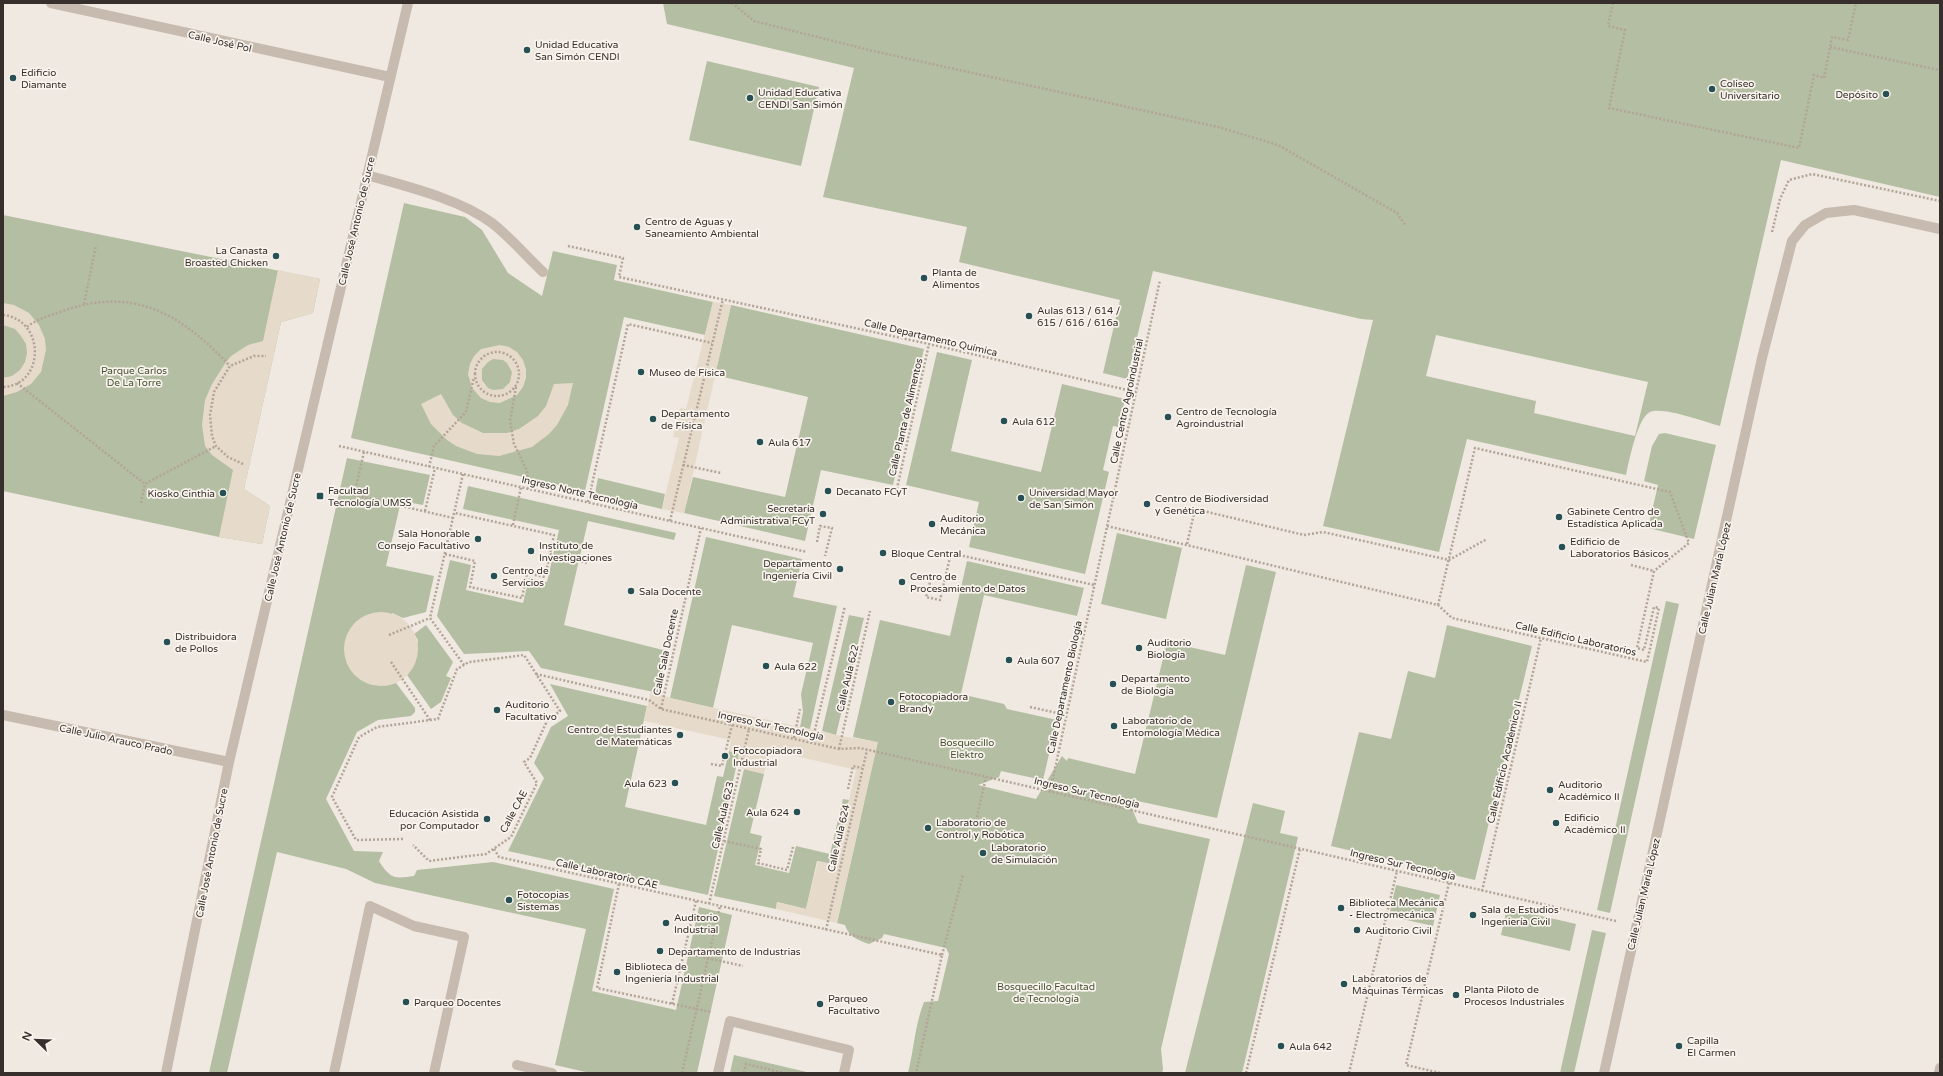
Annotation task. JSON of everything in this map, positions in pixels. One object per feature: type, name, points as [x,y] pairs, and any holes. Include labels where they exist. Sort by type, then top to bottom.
[{"type":"street","name":"Calle José Pol","points":[[51,3],[390,78]]},
{"type":"street","name":"Calle José Antonio de Sucre","points":[[166,1073],[229,762],[408,3]]},
{"type":"street","points":[[367,176],[408,186],[463,207],[491,223],[543,272]]},
{"type":"street","name":"Calle Julian María López","points":[[1604,1073],[1762,358],[1792,241],[1805,225],[1826,213],[1854,210],[1940,230]]},
{"type":"street","name":"Calle Julio Arauco Prado","points":[[3,715],[229,762]]},
{"type":"street","points":[[334,1073],[370,906],[414,926],[464,937],[434,1073]]},
{"type":"street","points":[[718,1073],[730,1021],[849,1050],[844,1073]]},
{"type":"street","points":[[516,1065],[552,1073]]},
{"type":"street","points":[[1939,1073],[1940,1068]]},
{"type":"path","points":[[732,3],[754,21],[873,51],[1218,127],[1278,145],[1397,213],[1406,226]]},
{"type":"path","points":[[1613,3],[1608,26],[1625,30],[1609,108],[1799,148],[1814,75],[1824,78],[1832,37],[1848,40],[1856,3]]},
{"type":"path","points":[[1830,47],[1939,70]]},
{"type":"path","points":[[84,304],[96,245]]},
{"type":"path","name":"Calle Departamento Química","points":[[568,246],[623,258],[619,277],[929,344],[1136,392]]},
{"type":"path","name":"Calle Centro Agroindustrial","points":[[1094,585],[1160,280]]},
{"type":"path","points":[[670,520],[722,299]]},
{"type":"path","points":[[27,327],[36,320],[84,304],[106,302],[130,303],[154,308],[198,334],[230,366]]},
{"type":"path","points":[[3,315],[19,320],[27,327],[34,341],[35,358],[29,372],[17,383],[3,387]]},
{"type":"path","points":[[588,502],[628,324],[712,342]]},
{"type":"path","name":"Calle Planta de Alimentos","points":[[896,493],[929,344]]},
{"type":"path","points":[[429,467],[434,446],[466,412],[475,369],[482,357],[495,352],[502,352],[514,360],[520,373],[516,386],[510,421],[514,444],[527,471],[528,489]]},
{"type":"path","points":[[243,464],[228,457],[216,446],[212,436],[210,415],[214,392],[230,366],[254,356],[266,356]]},
{"type":"path","points":[[474,377],[480,390],[492,397],[505,396],[516,386]]},
{"type":"path","points":[[17,383],[145,484]]},
{"type":"path","points":[[145,484],[216,446]]},
{"type":"path","name":"Ingreso Norte Tecnología","points":[[339,446],[806,552]]},
{"type":"path","points":[[1438,605],[1475,448],[1670,492],[1689,543],[1654,571],[1631,565]]},
{"type":"path","points":[[364,452],[354,495],[453,518]]},
{"type":"path","points":[[683,465],[721,473]]},
{"type":"path","points":[[425,511],[435,468]]},
{"type":"path","points":[[463,474],[430,618],[464,665]]},
{"type":"path","points":[[141,504],[145,484]]},
{"type":"path","points":[[512,525],[521,487]]},
{"type":"path","points":[[1107,526],[1187,544],[1195,509],[1304,535],[1323,532],[1449,560],[1487,539]]},
{"type":"path","points":[[445,554],[475,561],[470,586],[522,598],[527,573],[545,577],[554,535],[455,513]]},
{"type":"path","points":[[817,542],[820,526],[832,528],[825,556]]},
{"type":"path","name":"Calle Sala Docente","points":[[661,709],[701,528]]},
{"type":"path","name":"Calle Edificio Laboratorios","points":[[1187,544],[1438,605],[1452,618],[1647,662],[1659,608],[1654,607],[1644,650],[1637,648],[1654,571]]},
{"type":"path","points":[[932,575],[926,597],[940,600],[952,553]]},
{"type":"path","points":[[550,554],[588,563]]},
{"type":"path","points":[[959,555],[1094,585]]},
{"type":"path","name":"Calle Departamento Biología","points":[[1050,792],[1094,585]]},
{"type":"path","name":"Calle Aula 622","points":[[812,742],[844,606]]},
{"type":"path","name":"Calle Aula 622","points":[[840,749],[870,612]]},
{"type":"path","points":[[389,635],[430,618]]},
{"type":"path","name":"Calle Edificio Académico II","points":[[1482,890],[1541,638]]},
{"type":"path","points":[[403,839],[356,840],[332,797],[359,737],[377,727],[438,720],[457,670],[469,662],[524,655],[536,674]]},
{"type":"path","points":[[391,662],[430,720]]},
{"type":"path","name":"Ingreso Sur Tecnología","points":[[536,674],[649,700],[661,709],[840,749],[860,748],[1636,926]]},
{"type":"path","name":"Calle CAE","points":[[413,845],[429,861],[486,854],[511,837],[537,783],[524,762],[530,758],[547,721],[560,711],[536,674]]},
{"type":"path","points":[[1030,707],[1066,715]]},
{"type":"path","points":[[794,738],[800,709]]},
{"type":"path","points":[[711,764],[722,766],[732,725]]},
{"type":"path","name":"Calle Aula 623","points":[[709,904],[749,729]]},
{"type":"path","name":"Calle Aula 624","points":[[826,930],[867,750]]},
{"type":"path","points":[[848,789],[853,766],[862,768]]},
{"type":"path","points":[[976,821],[986,777]]},
{"type":"path","points":[[724,841],[761,849],[758,863],[787,870],[792,846]]},
{"type":"path","name":"Calle Laboratorio CAE","points":[[494,849],[499,857],[942,955]]},
{"type":"path","points":[[1246,1073],[1300,849]]},
{"type":"path","points":[[1349,1073],[1397,871]]},
{"type":"path","points":[[916,1073],[942,955],[963,875]]},
{"type":"path","points":[[1440,1073],[1406,1065],[1450,883]]},
{"type":"path","points":[[619,884],[597,988],[717,1014]]},
{"type":"path","points":[[672,1004],[696,901]]},
{"type":"path","points":[[682,1073],[720,906]]},
{"type":"path","points":[[684,953],[743,966]]},
{"type":"path","points":[[744,1073],[746,1064],[784,1073]]},
{"type":"green space","points":[[663,3],[1940,3],[1940,197],[1781,160],[1720,426],[1695,418],[1664,411],[1650,412],[1645,416],[1637,431],[1626,475],[1467,439],[1439,552],[1323,526],[1373,320],[1361,319],[1153,271],[1127,379],[1103,373],[1120,300],[959,262],[967,227],[823,197],[854,68],[667,24]],"holes":[[[1436,335],[1648,382],[1635,436],[1534,413],[1536,401],[1426,376]]]},
{"type":"green space","points":[[707,61],[819,87],[801,166],[689,140]]},
{"type":"green space","points":[[404,203],[465,217],[482,230],[508,273],[542,296],[553,251],[617,265],[614,280],[713,302],[705,335],[624,317],[585,491],[351,438]]},
{"type":"green space","name":"Parque Carlos De La Torre","points":[[3,215],[320,279],[313,313],[281,322],[244,489],[270,506],[262,544],[219,537],[3,491]]},
{"type":"green space","points":[[731,305],[924,349],[893,485],[821,470],[805,541],[684,513],[693,477],[785,497],[808,397],[715,375]]},
{"type":"green space","points":[[937,352],[972,360],[951,451],[1041,472],[1062,384],[1125,399],[1119,427],[1113,426],[1103,470],[1109,472],[1085,574],[969,547],[979,502],[906,485]]},
{"type":"green space","points":[[1665,433],[1716,445],[1694,539],[1648,528],[1658,485],[1644,481],[1652,446],[1659,434]]},
{"type":"green space","points":[[347,458],[430,475],[423,505],[401,501],[386,566],[434,576],[426,612],[403,618],[392,613],[385,686],[396,683],[415,708],[415,712],[411,716],[378,720],[357,732],[326,799],[354,851],[383,852],[379,861],[386,871],[397,877],[414,876],[417,870],[493,862],[614,889],[592,991],[676,1010],[699,907],[732,915],[697,1073],[590,1073],[555,1065],[586,929],[375,883],[346,869],[277,852],[227,1073],[209,1073]]},
{"type":"green space","points":[[598,478],[665,494],[662,509],[595,493]]},
{"type":"green space","points":[[468,486],[676,533],[674,540],[588,521],[564,625],[667,651],[658,693],[541,668],[529,651],[464,654],[437,616],[450,560],[471,565],[466,590],[523,603],[529,578],[547,582],[559,530],[463,509]]},
{"type":"green space","points":[[1117,533],[1182,548],[1166,619],[1101,604]]},
{"type":"green space","points":[[706,537],[802,559],[793,597],[837,606],[810,729],[800,727],[803,712],[801,694],[813,643],[732,625],[713,708],[670,698]]},
{"type":"green space","points":[[967,561],[1084,588],[1077,616],[984,595],[960,698],[963,699],[969,696],[1004,704],[1007,709],[1057,720],[1043,780],[1001,771],[999,777],[978,785],[1036,799],[1062,756],[1067,761],[1068,758],[1135,774],[1167,642],[1225,655],[1246,565],[1276,572],[1217,818],[1128,799],[1138,823],[1210,839],[1161,1049],[1162,1073],[908,1073],[921,1010],[924,1002],[938,1001],[949,954],[946,948],[884,934],[882,938],[869,944],[858,940],[851,935],[846,929],[845,925],[837,923],[859,826],[872,741],[853,737],[880,620],[950,636]]},
{"type":"green space","points":[[1666,601],[1679,604],[1610,913],[1597,910]]},
{"type":"green space","points":[[849,615],[864,618],[836,735],[822,731]]},
{"type":"green space","points":[[426,625],[453,662],[446,676],[451,678],[441,702],[431,709],[407,675],[414,665],[418,640],[414,634]]},
{"type":"green space","points":[[1447,625],[1532,646],[1475,880],[1331,846],[1359,732],[1391,739],[1408,671],[1435,678]]},
{"type":"green space","points":[[550,684],[647,706],[625,807],[706,825],[717,776],[723,777],[729,751],[739,754],[708,895],[508,851],[544,778],[534,763],[551,727],[568,716]]},
{"type":"green space","points":[[744,769],[764,774],[750,833],[762,836],[755,865],[789,873],[796,846],[830,854],[843,799],[849,800],[834,865],[817,861],[806,909],[777,902],[776,909],[714,896]]},
{"type":"green space","points":[[1253,803],[1285,811],[1280,833],[1298,837],[1242,1073],[1185,1073]]},
{"type":"green space","points":[[1396,885],[1440,895],[1433,926],[1389,916]]},
{"type":"green space","points":[[1507,908],[1576,924],[1570,951],[1501,935]]},
{"type":"green space","points":[[1592,930],[1606,933],[1574,1073],[1560,1073]]},
{"type":"green space","points":[[734,1055],[811,1073],[730,1073]]},
{"type":"shaded area","points":[[278,270],[320,279],[313,313],[281,322],[244,489],[270,506],[262,544],[219,537],[233,470],[212,455],[205,446],[202,425],[205,400],[212,384],[226,362],[231,356],[248,345],[263,341]]},
{"type":"shaded area","points":[[713,302],[731,305],[684,513],[662,509],[679,438],[673,437],[680,408],[686,409]]},
{"type":"shaded area","points":[[3,303],[14,305],[29,313],[39,325],[45,339],[46,350],[41,372],[31,384],[17,392],[3,396],[3,378],[12,376],[20,370],[25,362],[27,353],[26,344],[15,329],[3,325]]},
{"type":"shaded area","points":[[500,345],[509,347],[517,352],[523,360],[526,369],[526,378],[523,387],[517,395],[500,403],[490,402],[481,398],[472,388],[468,374],[470,364],[474,356],[481,349]],"holes":[[[493,359],[503,360],[507,363],[512,372],[510,382],[503,389],[493,390],[488,388],[482,380],[482,369]]]},
{"type":"shaded area","points":[[573,383],[568,405],[557,425],[549,434],[532,447],[499,456],[477,454],[456,446],[447,440],[431,424],[421,404],[441,394],[453,415],[462,423],[483,433],[507,433],[519,429],[538,416],[546,406],[554,384]]},
{"type":"shaded area","points":[[381,612],[395,615],[407,623],[415,635],[418,649],[415,663],[407,675],[395,683],[381,686],[367,683],[355,675],[347,663],[344,649],[347,635],[355,623],[367,615]]},
{"type":"shaded area","points":[[651,691],[670,698],[836,735],[878,742],[837,923],[776,909],[777,902],[806,909],[818,861],[834,864],[856,770],[770,750],[764,774],[736,767],[739,754],[729,751],[731,740],[644,721]]},
{"type":"place","name":"Unidad Educativa San Simón CENDI","points":[[527,50]]},
{"type":"place","name":"Edificio Diamante","points":[[13,78]]},
{"type":"place","name":"Coliseo Universitario","points":[[1712,89]]},
{"type":"place","name":"Depósito","points":[[1886,94]]},
{"type":"place","name":"Unidad Educativa CENDI San Simón","points":[[750,98]]},
{"type":"place","name":"Centro de Aguas y Saneamiento Ambiental","points":[[637,227]]},
{"type":"place","name":"La Canasta Broasted Chicken","points":[[276,256]]},
{"type":"place","name":"Planta de Alimentos","points":[[924,278]]},
{"type":"place","name":"Aulas 613 / 614 / 615 / 616 / 616a","points":[[1029,316]]},
{"type":"place","name":"Museo de Física","points":[[641,372]]},
{"type":"place","name":"Centro de Tecnología Agroindustrial","points":[[1168,417]]},
{"type":"place","name":"Departamento de Física","points":[[653,419]]},
{"type":"place","name":"Aula 612","points":[[1004,421]]},
{"type":"place","name":"Aula 617","points":[[760,442]]},
{"type":"place","name":"Decanato FCyT","points":[[828,491]]},
{"type":"place","name":"Kiosko Cinthia","points":[[223,493]]},
{"type":"place","name":"Facultad Tecnología UMSS","points":[[320,496]]},
{"type":"place","name":"Universidad Mayor de San Simón","points":[[1021,498]]},
{"type":"place","name":"Centro de Biodiversidad y Genética","points":[[1147,504]]},
{"type":"place","name":"Secretaría Administrativa FCyT","points":[[823,514]]},
{"type":"place","name":"Gabinete Centro de Estadística Aplicada","points":[[1559,517]]},
{"type":"place","name":"Auditorio Mecánica","points":[[932,524]]},
{"type":"place","name":"Sala Honorable Consejo Facultativo","points":[[478,539]]},
{"type":"place","name":"Edificio de Laboratorios Básicos","points":[[1562,547]]},
{"type":"place","name":"Instituto de Investigaciones","points":[[531,551]]},
{"type":"place","name":"Bloque Central","points":[[883,553]]},
{"type":"place","name":"Departamento Ingeniería Civil","points":[[840,569]]},
{"type":"place","name":"Centro de Servicios","points":[[494,576]]},
{"type":"place","name":"Centro de Procesamiento de Datos","points":[[902,582]]},
{"type":"place","name":"Sala Docente","points":[[631,591]]},
{"type":"place","name":"Distribuidora de Pollos","points":[[167,642]]},
{"type":"place","name":"Auditorio Biología","points":[[1139,648]]},
{"type":"place","name":"Aula 607","points":[[1009,660]]},
{"type":"place","name":"Aula 622","points":[[766,666]]},
{"type":"place","name":"Departamento de Biología","points":[[1113,684]]},
{"type":"place","name":"Fotocopiadora Brandy","points":[[891,702]]},
{"type":"place","name":"Auditorio Facultativo","points":[[497,710]]},
{"type":"place","name":"Laboratorio de Entomología Médica","points":[[1114,726]]},
{"type":"place","name":"Centro de Estudiantes de Matemáticas","points":[[680,735]]},
{"type":"place","name":"Fotocopiadora Industrial","points":[[725,756]]},
{"type":"place","name":"Aula 623","points":[[675,783]]},
{"type":"place","name":"Auditorio Académico II","points":[[1550,790]]},
{"type":"place","name":"Aula 624","points":[[797,812]]},
{"type":"place","name":"Educación Asistida por Computador","points":[[487,819]]},
{"type":"place","name":"Edificio Académico II","points":[[1556,823]]},
{"type":"place","name":"Laboratorio de Control y Robótica","points":[[928,828]]},
{"type":"place","name":"Laboratorio de Simulación","points":[[983,853]]},
{"type":"place","name":"Fotocopias Sistemas","points":[[509,900]]},
{"type":"place","name":"Biblioteca Mecánica - Electromecánica","points":[[1341,908]]},
{"type":"place","name":"Sala de Estudios Ingeniería Civil","points":[[1473,915]]},
{"type":"place","name":"Auditorio Industrial","points":[[666,923]]},
{"type":"place","name":"Auditorio Civil","points":[[1357,930]]},
{"type":"place","name":"Departamento de Industrias","points":[[660,951]]},
{"type":"place","name":"Biblioteca de Ingeniería Industrial","points":[[617,972]]},
{"type":"place","name":"Laboratorios de Máquinas Térmicas","points":[[1344,984]]},
{"type":"place","name":"Planta Piloto de Procesos Industriales","points":[[1456,995]]},
{"type":"place","name":"Parqueo Docentes","points":[[406,1002]]},
{"type":"place","name":"Parqueo Facultativo","points":[[820,1004]]},
{"type":"place","name":"Aula 642","points":[[1281,1046]]},
{"type":"place","name":"Capilla El Carmen","points":[[1679,1046]]},
{"type":"park label","name":"Bosquecillo Elektro","points":[[967,748]]},
{"type":"park label","name":"Bosquecillo Facultad de Tecnología","points":[[1046,992]]}]
